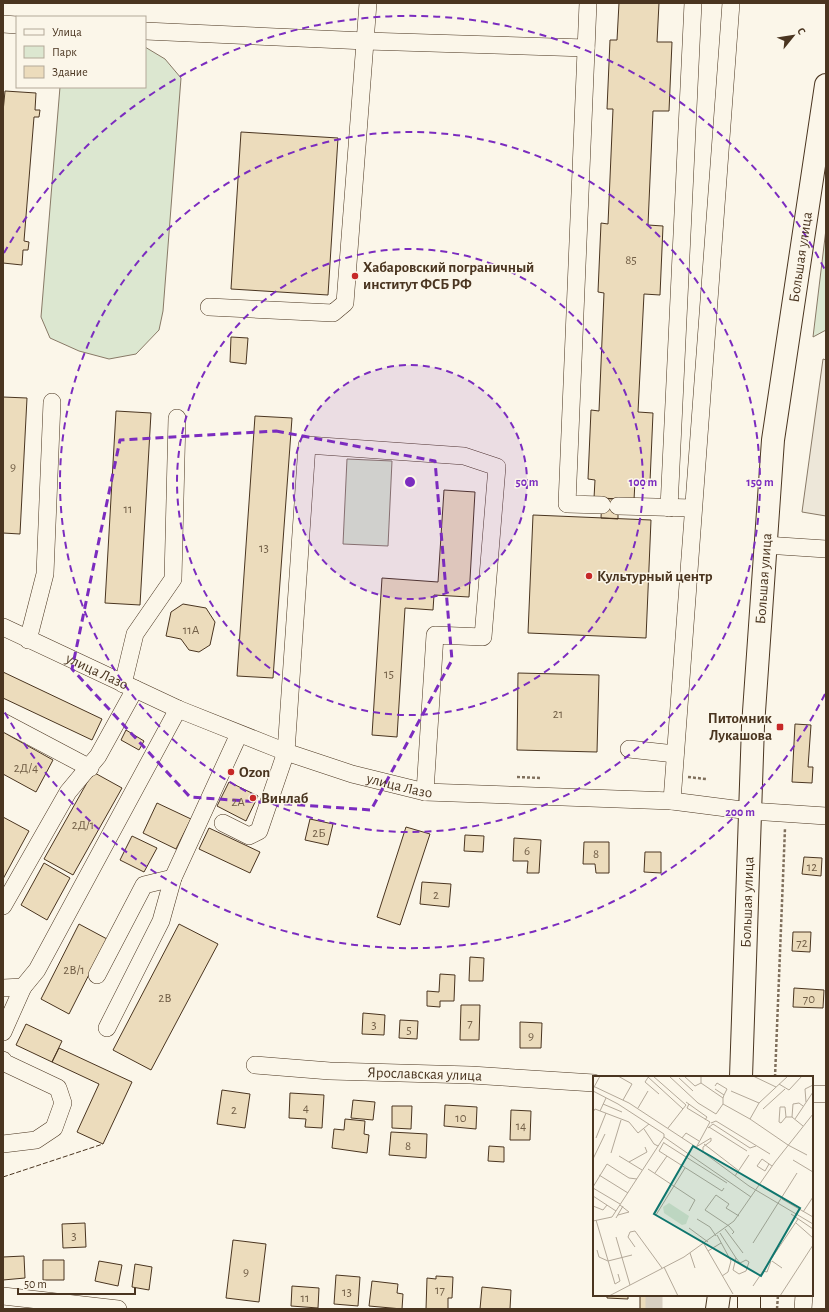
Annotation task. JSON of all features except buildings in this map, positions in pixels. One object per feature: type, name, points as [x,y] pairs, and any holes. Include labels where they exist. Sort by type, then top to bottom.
[{"type":"highway","name":"Большая улица","points":[[741,1076],[750,811],[765,546],[773,440],[823,118],[826,84]]},
{"type":"highway","points":[[717,1309],[719,1296]]},
{"type":"highway","points":[[749,1296],[749,1309]]},
{"type":"street","points":[[209,307],[333,313],[345,303],[368,3]]},
{"type":"street","points":[[588,3],[567,504],[693,508]]},
{"type":"street","points":[[669,508],[693,3]]},
{"type":"street","points":[[672,801],[731,3]]},
{"type":"street","points":[[3,24],[16,25]]},
{"type":"street","points":[[146,31],[366,41],[586,48]]},
{"type":"street","points":[[28,640],[45,574],[52,402]]},
{"type":"street","points":[[3,906],[68,792],[90,768],[98,756],[129,686],[135,634],[173,579],[177,418]]},
{"type":"street","points":[[223,823],[249,836],[259,831],[286,752],[307,446],[464,456],[496,467],[483,637],[435,635],[425,792]]},
{"type":"street","points":[[765,546],[826,549]]},
{"type":"street","name":"улица Лазо","points":[[3,627],[178,709],[239,734],[286,752],[352,774],[425,792],[672,801],[750,811],[826,816]]},
{"type":"street","points":[[3,1032],[24,987],[37,970],[178,709]]},
{"type":"street","points":[[3,722],[90,768]]},
{"type":"street","points":[[107,1028],[161,921],[173,878],[239,734]]},
{"type":"street","points":[[628,749],[675,754]]},
{"type":"street","points":[[97,975],[144,885],[173,878]]},
{"type":"street","points":[[3,988],[24,987]]},
{"type":"street","points":[[3,1060],[5,1063],[58,1088],[64,1103],[54,1128],[36,1140],[3,1144]]},
{"type":"street","name":"Ярославская улица","points":[[255,1065],[330,1071],[471,1075],[593,1083]]},
{"type":"street","points":[[813,1094],[826,1094]]},
{"type":"street","points":[[3,1296],[51,1305],[118,1309]]},
{"type":"street","points":[[803,1309],[804,1296]]},
{"type":"path","points":[[775,1076],[785,814]]},
{"type":"path","points":[[777,1309],[778,1296]]},
{"type":"highlighted area","points":[[276,431],[435,461],[452,660],[371,810],[190,797],[72,669],[120,440]]},
{"type":"green space","points":[[146,48],[165,59],[181,78],[163,311],[159,330],[136,354],[109,359],[79,351],[50,338],[41,317],[60,88],[146,88]]},
{"type":"green space","points":[[826,229],[826,330],[813,337]]},
{"type":"green space","points":[[347,459],[392,461],[388,546],[343,544]]},
{"type":"shaded area","points":[[823,359],[826,360],[826,516],[802,512]]},
{"type":"tunnel","points":[[654,1296],[654,1309]]},
{"type":"fence","points":[[3,1177],[103,1144]]},
{"type":"place","name":"Хабаровский пограничный институт ФСБ РФ","points":[[355,276]]},
{"type":"place","name":"Культурный центр","points":[[589,576]]},
{"type":"place","name":"Питомник Лукашова","points":[[780,727]]},
{"type":"place","name":"Ozon","points":[[231,772]]},
{"type":"place","name":"Винлаб","points":[[253,798]]}]
